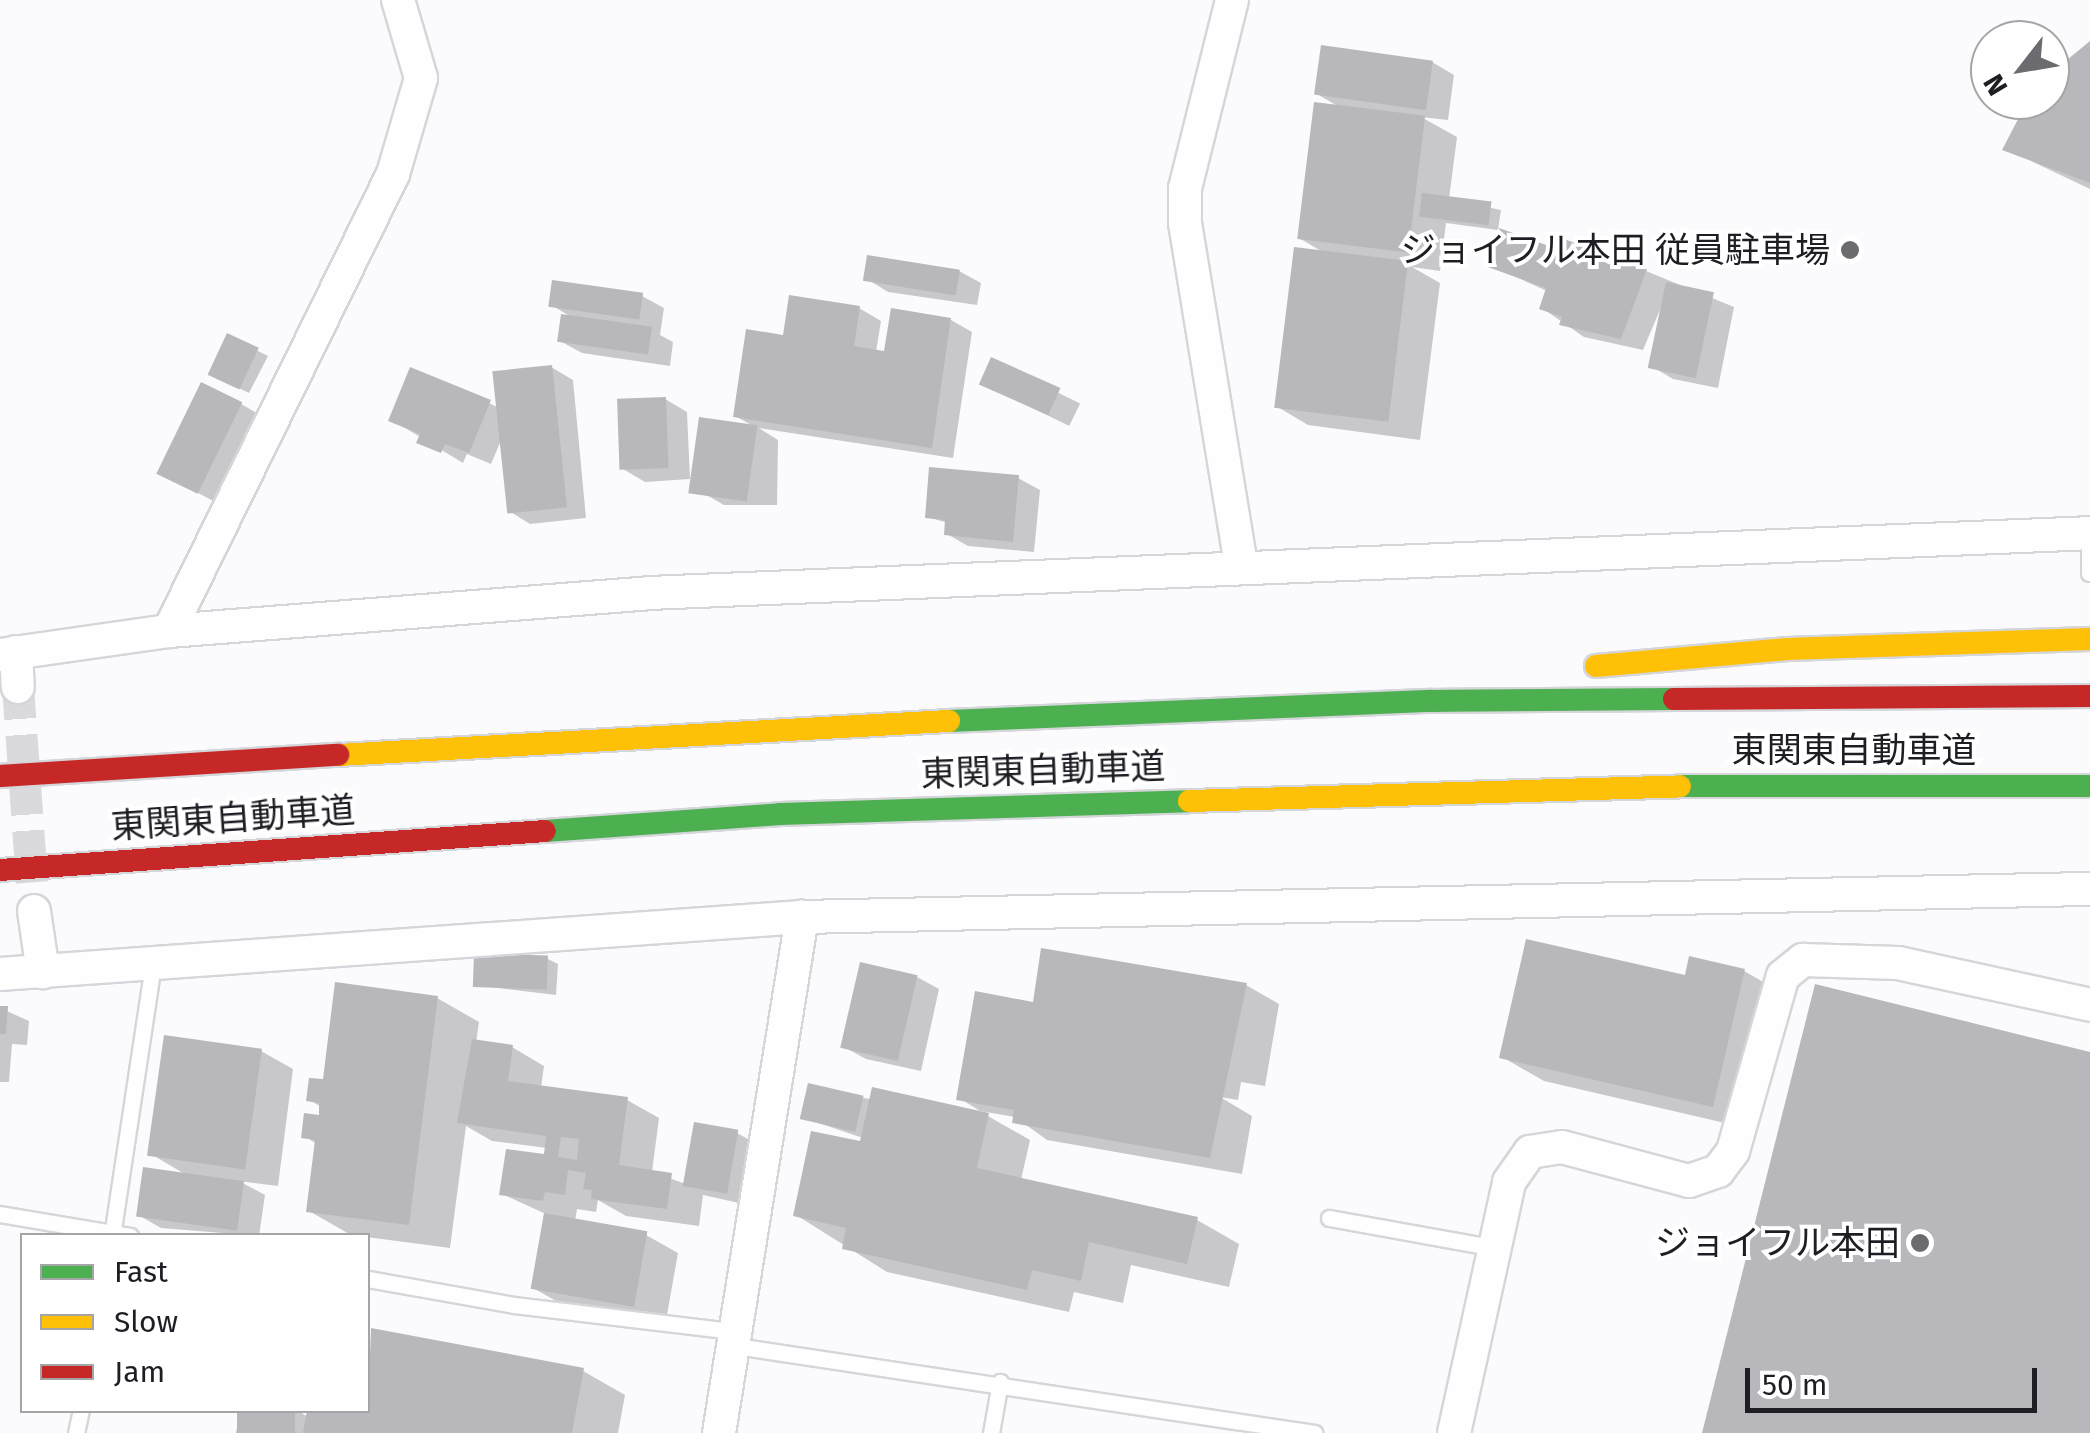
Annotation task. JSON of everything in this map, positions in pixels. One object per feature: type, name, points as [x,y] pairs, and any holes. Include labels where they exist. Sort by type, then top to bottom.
[{"type":"highway","points":[[1432,700],[1558,674],[1787,649],[2090,639]]},
{"type":"highway","name":"東関東自動車道","points":[[0,776],[736,730],[1432,700],[2090,696]]},
{"type":"highway","name":"東関東自動車道","points":[[0,870],[780,814],[1741,784],[2090,786]]},
{"type":"street","points":[[169,632],[393,174],[420,78],[398,0]]},
{"type":"street","points":[[1232,0],[1185,188],[1184,223],[1241,566]]},
{"type":"street","points":[[18,687],[8,653],[169,632],[649,592],[2090,533]]},
{"type":"street","points":[[0,974],[802,917],[2090,889]]},
{"type":"street","points":[[34,911],[43,972]]},
{"type":"street","points":[[719,1433],[802,917]]},
{"type":"street","points":[[1454,1433],[1509,1182],[1530,1152],[1562,1147],[1689,1181],[1718,1171],[1733,1151],[1783,976],[1804,960],[1898,963],[2090,1005]]},
{"type":"lane","points":[[2088,572],[2090,533]]},
{"type":"lane","points":[[112,1233],[153,964]]},
{"type":"lane","points":[[0,1214],[106,1233]]},
{"type":"lane","points":[[1329,1218],[1494,1248]]},
{"type":"lane","points":[[370,1279],[514,1306],[1315,1433]]},
{"type":"lane","points":[[991,1433],[1000,1382]]},
{"type":"building","points":[[2090,41],[2090,183],[2002,150],[2018,120],[2070,120],[2070,58]]},
{"type":"building","points":[[1321,45],[1433,61],[1426,110],[1314,95]]},
{"type":"building","points":[[1314,102],[1425,116],[1408,253],[1297,239]]},
{"type":"building","points":[[1422,193],[1491,202],[1489,225],[1419,217]]},
{"type":"building","points":[[1499,228],[1560,250],[1564,239],[1647,269],[1621,339],[1559,325],[1562,317],[1539,309],[1546,288],[1485,266]]},
{"type":"building","points":[[1294,247],[1408,261],[1388,422],[1274,408]]},
{"type":"building","points":[[867,255],[960,270],[956,295],[863,281]]},
{"type":"building","points":[[552,280],[643,293],[639,320],[548,307]]},
{"type":"building","points":[[1666,282],[1714,292],[1696,378],[1648,368]]},
{"type":"building","points":[[789,295],[860,306],[854,346],[884,351],[891,308],[951,318],[932,448],[733,417],[746,329],[783,335]]},
{"type":"building","points":[[561,314],[652,327],[648,355],[557,342]]},
{"type":"building","points":[[227,333],[259,348],[239,389],[208,375]]},
{"type":"building","points":[[991,357],[1060,388],[1048,415],[979,384]]},
{"type":"building","points":[[552,365],[567,507],[507,513],[492,371]]},
{"type":"building","points":[[410,367],[491,400],[469,453],[445,444],[441,453],[416,443],[420,434],[388,421]]},
{"type":"building","points":[[201,382],[242,402],[198,494],[156,474]]},
{"type":"building","points":[[666,397],[668,468],[620,470],[617,399]]},
{"type":"building","points":[[699,417],[757,425],[747,501],[688,493]]},
{"type":"building","points":[[929,467],[1019,475],[1013,542],[944,535],[945,520],[925,518]]},
{"type":"building","points":[[1526,939],[1685,975],[1689,956],[1745,969],[1713,1107],[1499,1058]]},
{"type":"building","points":[[1041,948],[1247,983],[1210,1158],[1012,1123],[1014,1110],[956,1100],[975,991],[1033,1002]]},
{"type":"building","points":[[474,953],[548,956],[547,990],[473,987]]},
{"type":"building","points":[[860,962],[917,975],[898,1061],[840,1048]]},
{"type":"building","points":[[335,982],[438,996],[409,1225],[306,1212],[315,1140],[301,1138],[304,1113],[319,1115],[319,1103],[306,1101],[309,1078],[323,1079]]},
{"type":"building","name":"ジョイフル本田","points":[[1815,984],[2090,1052],[2090,1433],[1702,1433]]},
{"type":"building","points":[[0,1006],[8,1006],[6,1034],[0,1034]]},
{"type":"building","points":[[164,1035],[262,1049],[245,1170],[147,1156]]},
{"type":"building","points":[[472,1039],[513,1045],[508,1081],[628,1097],[619,1165],[672,1173],[667,1209],[591,1199],[592,1190],[583,1189],[586,1173],[568,1170],[565,1195],[545,1192],[543,1201],[499,1195],[506,1149],[544,1154],[546,1136],[457,1123]],"holes":[[[561,1137],[579,1139],[577,1160],[558,1157]]]},
{"type":"building","points":[[808,1083],[864,1096],[855,1132],[800,1119]]},
{"type":"building","points":[[872,1087],[989,1113],[977,1168],[1198,1217],[1187,1264],[1089,1242],[1081,1281],[1032,1270],[1027,1290],[842,1249],[846,1228],[793,1216],[811,1131],[860,1141]]},
{"type":"building","points":[[694,1122],[738,1130],[727,1194],[683,1186]]},
{"type":"building","points":[[143,1167],[244,1181],[237,1231],[136,1217]]},
{"type":"building","points":[[544,1213],[647,1231],[634,1307],[531,1289]]},
{"type":"building","points":[[371,1328],[584,1368],[572,1433],[303,1433],[306,1413],[370,1413]]},
{"type":"building","points":[[237,1413],[295,1413],[295,1433],[237,1433]]},
{"type":"tunnel","points":[[18,687],[32,882]]},
{"type":"traffic: fast","points":[[949,721],[1432,701],[1674,699]]},
{"type":"traffic: fast","points":[[1680,786],[2090,786]]},
{"type":"traffic: fast","points":[[545,831],[780,814],[1189,801]]},
{"type":"traffic: slow","points":[[1596,666],[1787,649],[2090,639]]},
{"type":"traffic: slow","points":[[338,755],[949,721]]},
{"type":"traffic: slow","points":[[1189,801],[1680,786]]},
{"type":"traffic: jam","points":[[1674,699],[2090,696]]},
{"type":"traffic: jam","points":[[0,776],[338,755]]},
{"type":"traffic: jam","points":[[0,870],[545,831]]},
{"type":"place","name":"ジョイフル本田 従員駐車場","points":[[1850,250]]},
{"type":"place","name":"ジョイフル本田","points":[[1920,1243]]}]
